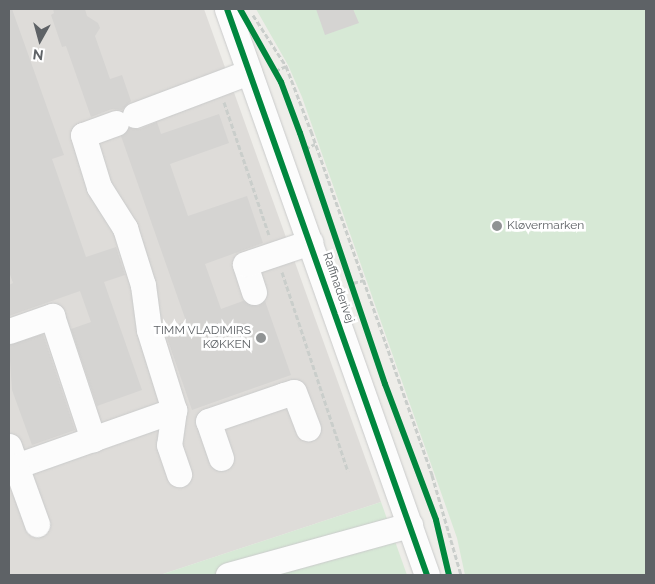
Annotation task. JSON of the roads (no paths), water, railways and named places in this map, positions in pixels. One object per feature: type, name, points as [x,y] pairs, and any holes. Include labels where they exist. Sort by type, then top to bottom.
[{"type":"street","name":"Raffinaderivej","points":[[227,9],[265,72],[279,156],[427,575]]},
{"type":"street","points":[[179,474],[169,445],[174,410],[149,330],[143,285],[126,228],[99,187],[83,135],[218,84],[265,72]]},
{"type":"street","points":[[254,292],[245,264],[310,242]]},
{"type":"street","points":[[9,331],[52,316],[93,440]]},
{"type":"street","points":[[221,458],[208,421],[294,392],[308,428]]},
{"type":"street","points":[[37,524],[11,460],[93,440],[174,410]]},
{"type":"street","points":[[228,575],[410,525]]},
{"type":"place","name":"Kløvermarken","points":[[497,226]]},
{"type":"place","name":"TIMM VLADIMIRS KØKKEN","points":[[261,338]]}]
